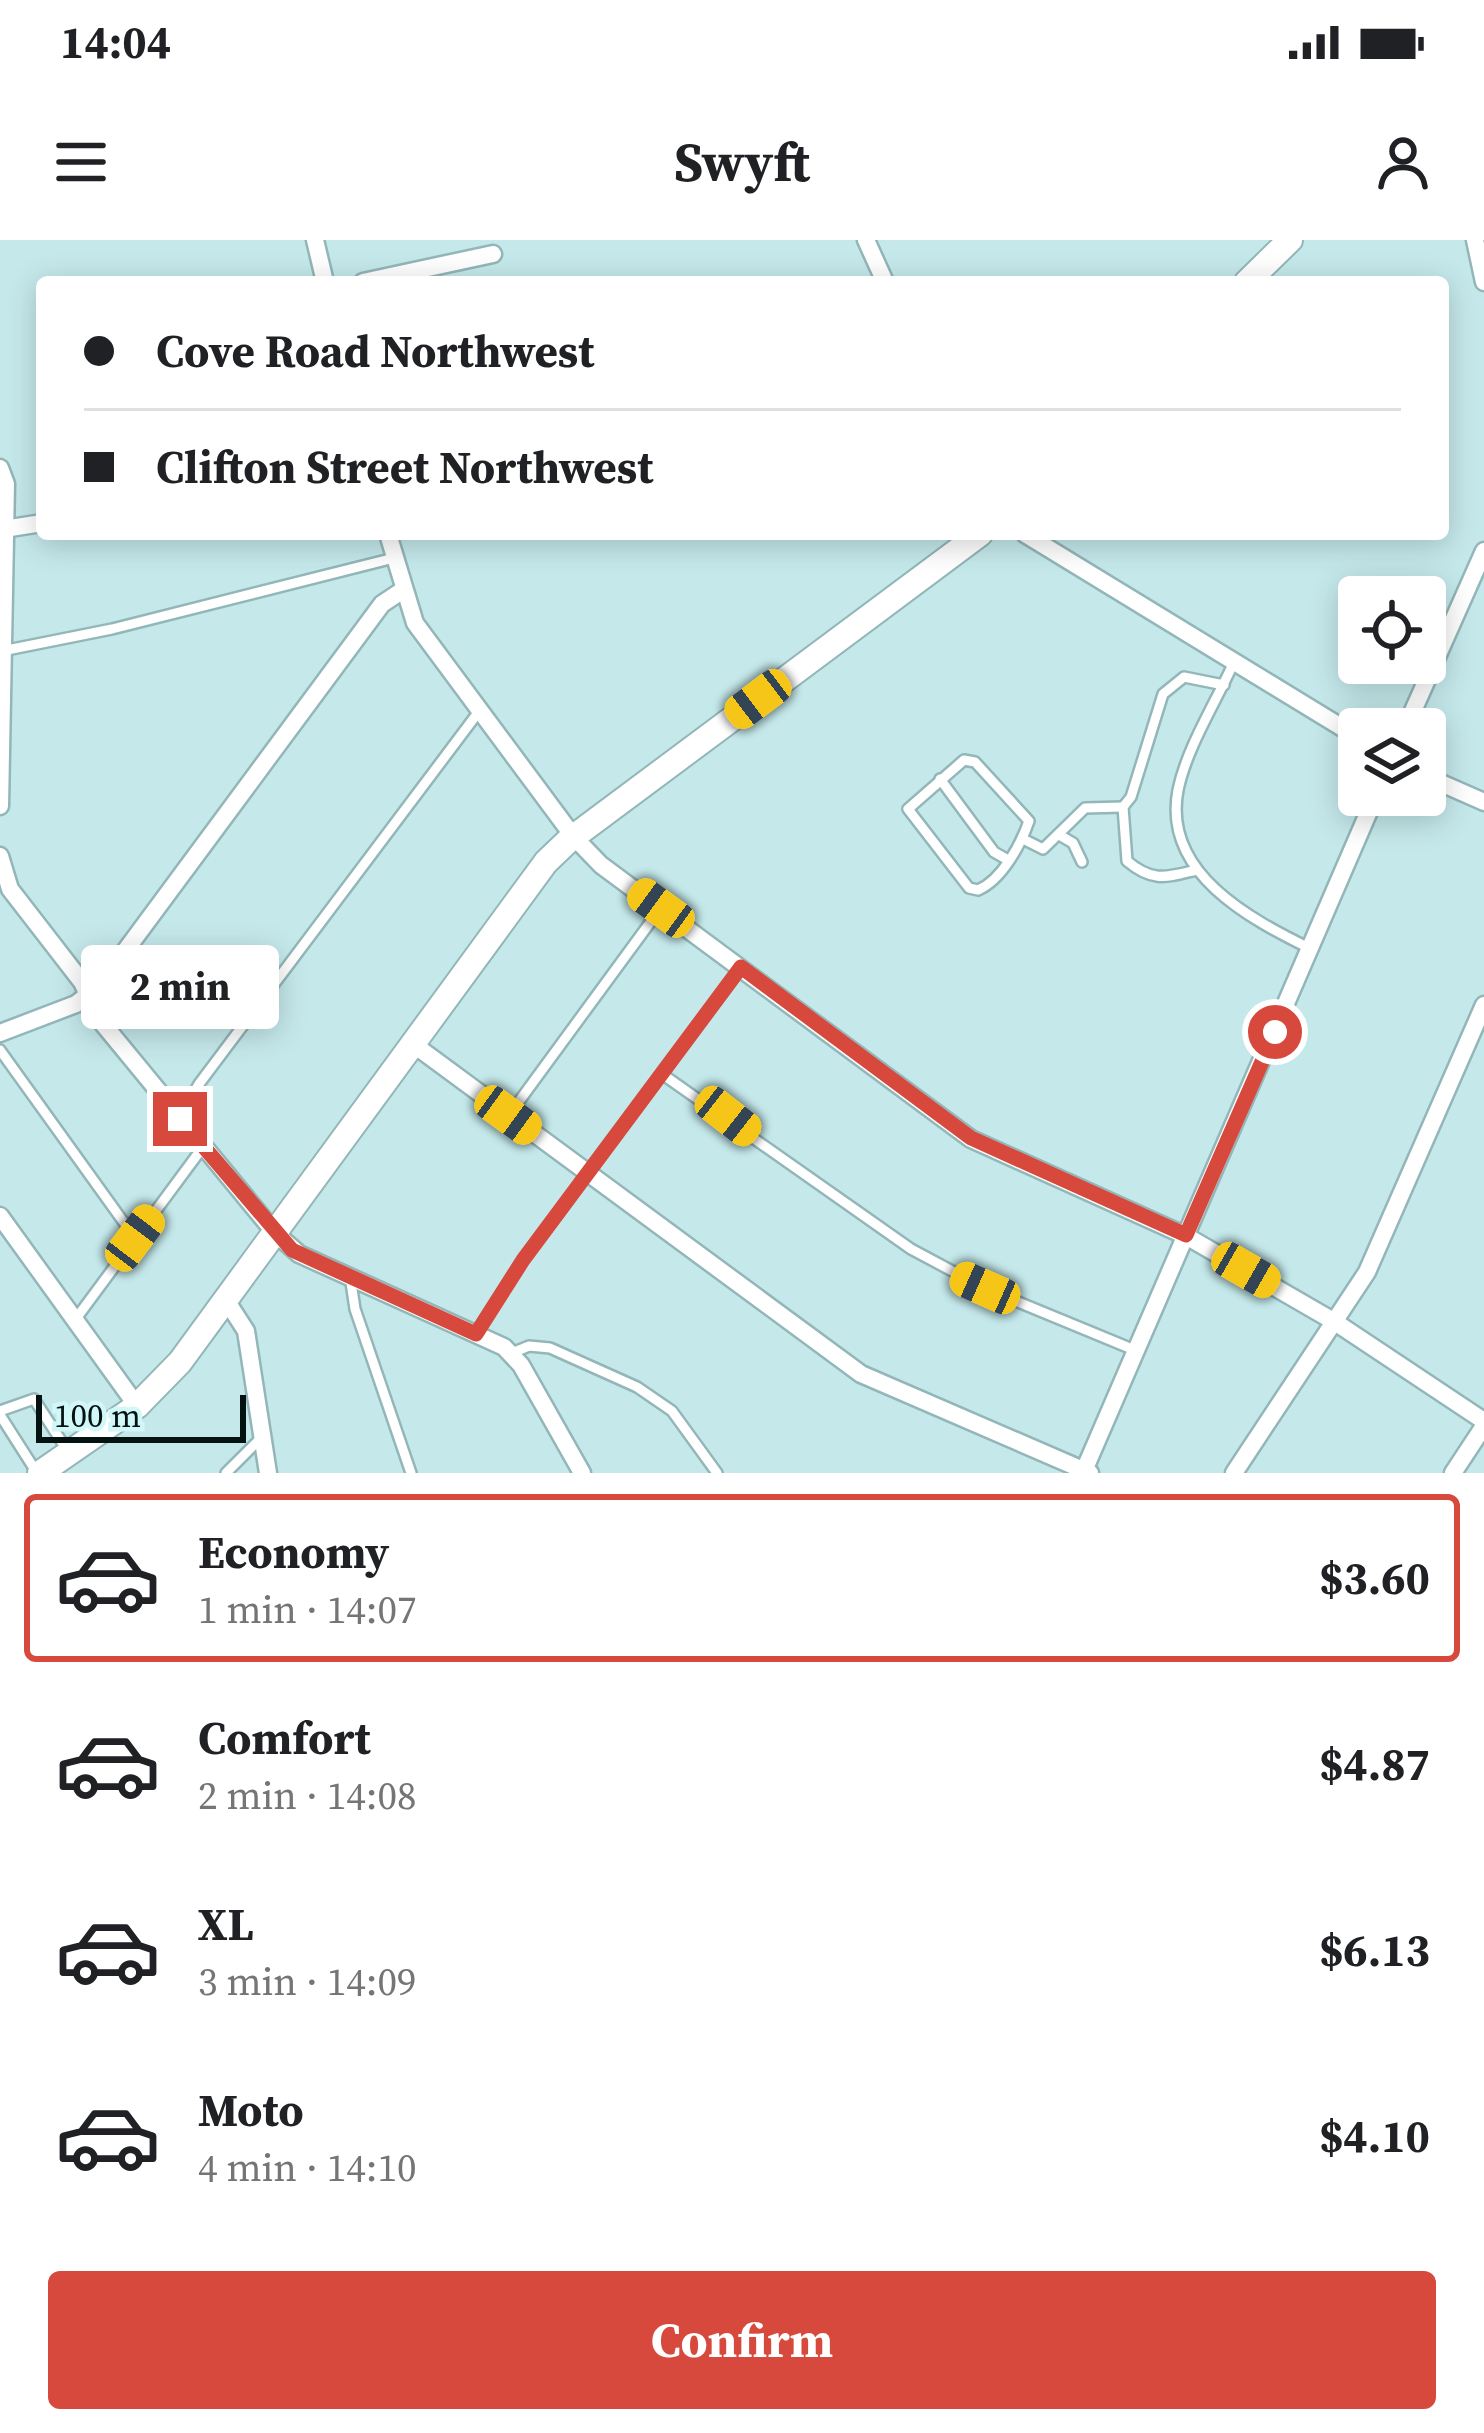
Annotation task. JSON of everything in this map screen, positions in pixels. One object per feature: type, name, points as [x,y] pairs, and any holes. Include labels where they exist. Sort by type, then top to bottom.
[{"type":"main road","points":[[1253,276],[1290,240]]},
{"type":"main road","points":[[39,1473],[137,1406],[180,1362],[546,862],[573,836],[972,540]]},
{"type":"street","points":[[315,240],[324,276]]},
{"type":"street","points":[[866,240],[882,276]]},
{"type":"street","points":[[1475,240],[1484,281]]},
{"type":"street","points":[[391,276],[493,254]]},
{"type":"street","points":[[0,468],[6,484],[0,806]]},
{"type":"street","points":[[4,530],[36,525]]},
{"type":"street","points":[[390,540],[415,623],[573,836],[601,865],[971,1138],[1186,1235],[1335,1322],[1484,1424],[1453,1473]]},
{"type":"street","points":[[1035,540],[1338,725]]},
{"type":"street","points":[[1415,708],[1484,551]]},
{"type":"street","points":[[0,1033],[89,996],[382,604],[403,590]]},
{"type":"street","points":[[1446,785],[1484,802]]},
{"type":"street","points":[[413,1044],[861,1374],[1086,1472],[1367,816]]},
{"type":"street","points":[[0,861],[10,889],[89,996],[99,1019],[275,1233],[299,1254],[512,1354],[582,1473]]},
{"type":"street","points":[[1234,1473],[1367,1272],[1484,1005]]},
{"type":"street","points":[[0,1216],[137,1406]]},
{"type":"street","points":[[226,1300],[247,1331],[268,1473]]},
{"type":"lane","points":[[2,651],[112,629],[394,558]]},
{"type":"lane","points":[[1234,662],[1177,794],[1178,821],[1197,870],[1228,904],[1311,949]]},
{"type":"lane","points":[[1197,870],[1162,880],[1127,862],[1123,807],[1131,797],[1162,694],[1184,677],[1224,685]]},
{"type":"lane","points":[[180,1119],[199,1084],[480,710]]},
{"type":"lane","points":[[964,760],[975,761],[1029,820],[1023,839],[989,886],[969,888],[908,809],[964,760]]},
{"type":"lane","points":[[940,779],[994,852],[1008,860]]},
{"type":"lane","points":[[1023,839],[1043,849],[1084,808],[1123,807]]},
{"type":"lane","points":[[1060,836],[1073,843],[1082,862]]},
{"type":"lane","points":[[508,1115],[661,908]]},
{"type":"lane","points":[[476,1334],[523,1260],[741,967]]},
{"type":"lane","points":[[0,1050],[135,1238]]},
{"type":"lane","points":[[662,1074],[911,1249],[985,1288],[1137,1351]]},
{"type":"lane","points":[[75,1320],[202,1147]]},
{"type":"lane","points":[[350,1276],[356,1309],[411,1473]]},
{"type":"lane","points":[[512,1354],[529,1346],[550,1348],[637,1387],[672,1411],[717,1473]]},
{"type":"lane","points":[[39,1473],[0,1413],[34,1399],[70,1455]]},
{"type":"lane","points":[[226,1473],[262,1437]]},
{"type":"route","points":[[180,1119],[292,1250],[476,1334],[523,1260],[741,967],[990,1150],[1186,1235],[1275,1032]]}]
